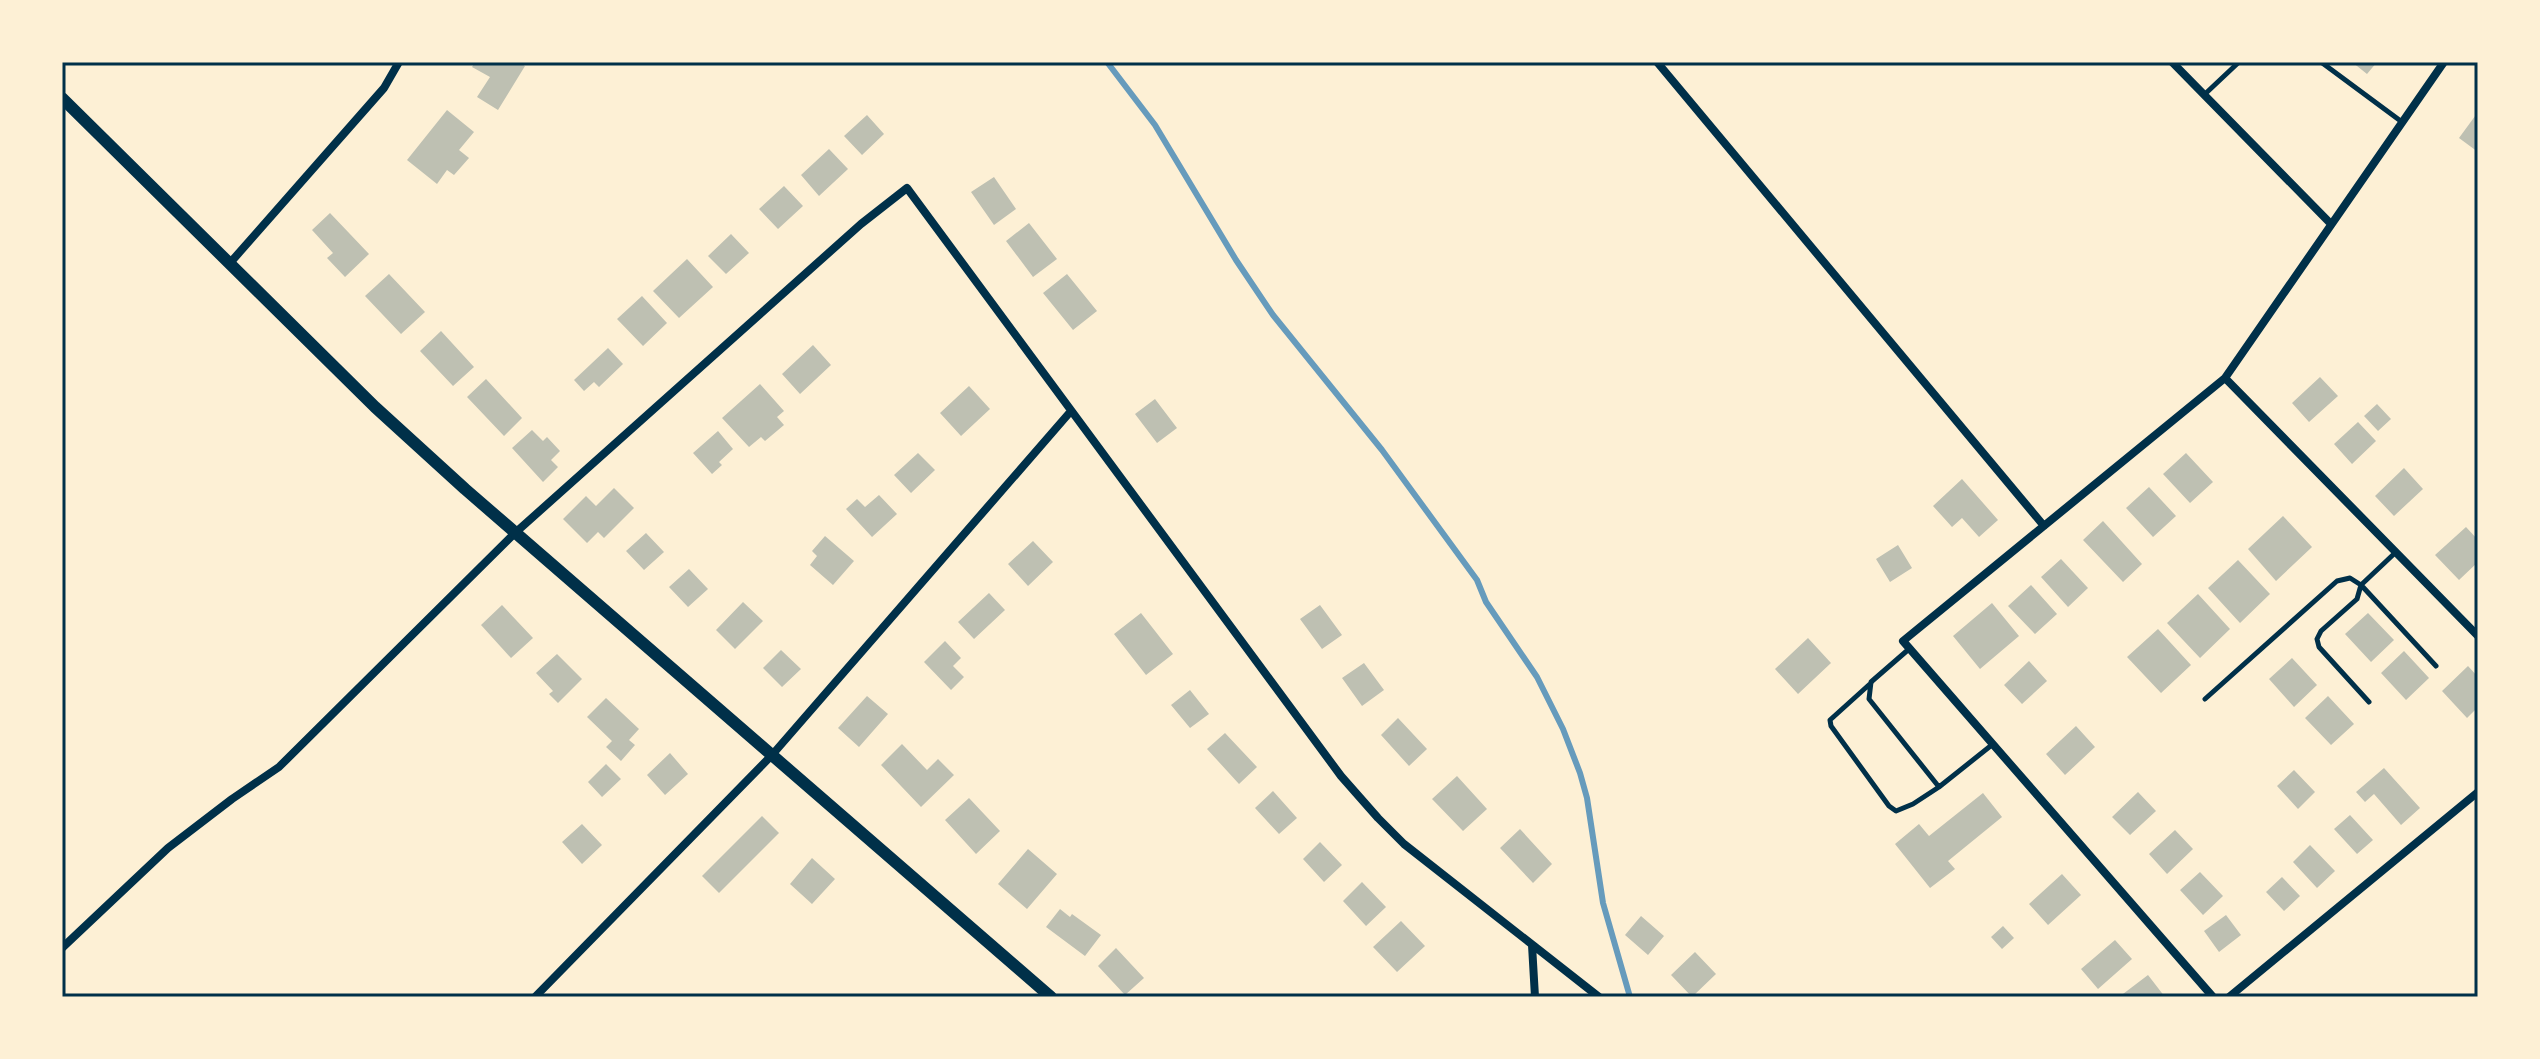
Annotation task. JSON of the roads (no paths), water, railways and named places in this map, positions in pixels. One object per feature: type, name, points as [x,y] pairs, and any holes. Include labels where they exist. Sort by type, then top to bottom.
[{"type":"street","points":[[230,263],[384,88],[399,62]]},
{"type":"street","points":[[1657,62],[2044,526]]},
{"type":"street","points":[[2172,62],[2331,224]]},
{"type":"street","points":[[2213,997],[1906,644],[2225,378],[2444,62]]},
{"type":"street","points":[[62,98],[375,407],[515,533],[1051,997]]},
{"type":"street","points":[[62,948],[168,848],[279,767],[515,533],[861,224],[907,188],[1341,776],[1404,844],[1599,997]]},
{"type":"street","points":[[2225,378],[2478,636]]},
{"type":"street","points":[[535,997],[772,755],[1071,411]]},
{"type":"street","points":[[2229,997],[2478,792]]},
{"type":"street","points":[[1532,945],[1535,997]]},
{"type":"lane","points":[[2204,95],[2239,62]]},
{"type":"lane","points":[[2321,62],[2402,122]]},
{"type":"lane","points":[[2369,702],[2319,647],[2317,639],[2321,631],[2357,599],[2361,585],[2396,552]]},
{"type":"lane","points":[[2205,699],[2337,581],[2350,578],[2361,585],[2436,666]]},
{"type":"lane","points":[[1906,644],[1830,720],[1831,726],[1889,806],[1896,811],[1913,804],[1993,744]]},
{"type":"lane","points":[[1871,682],[1869,699],[1939,787]]},
{"type":"waterway","points":[[1107,62],[1155,125],[1236,260],[1273,315],[1382,450],[1477,580],[1486,602],[1537,677],[1563,729],[1580,773],[1587,798],[1603,903],[1630,997]]}]
